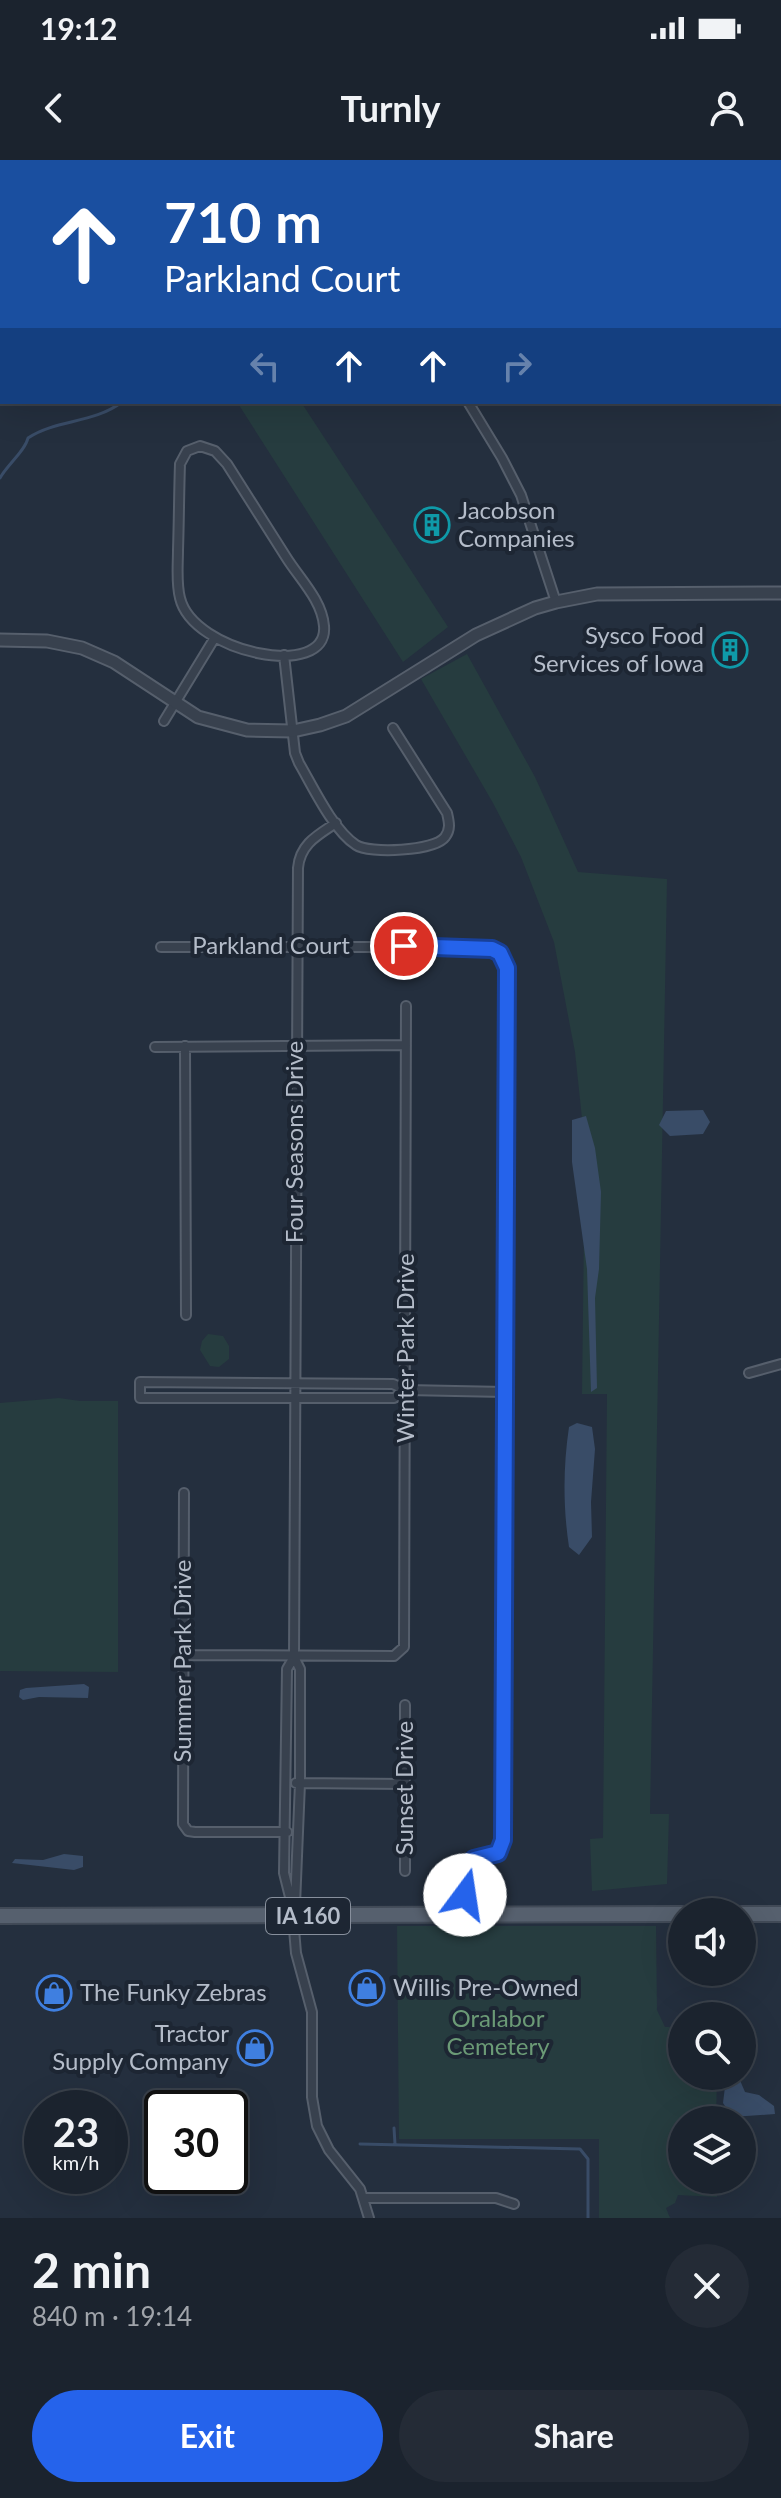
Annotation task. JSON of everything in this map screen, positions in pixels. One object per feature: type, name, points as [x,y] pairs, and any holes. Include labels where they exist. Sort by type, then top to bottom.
[{"type":"main road","name":"IA 160","points":[[0,1916],[668,1914]]},
{"type":"main road","points":[[756,1914],[781,1914]]},
{"type":"street","points":[[469,404],[521,495],[556,602]]},
{"type":"street","points":[[200,446],[215,451],[227,464],[319,610],[324,623],[324,634],[305,653],[250,652],[214,639],[188,613],[180,600],[180,464],[187,451],[200,446]]},
{"type":"street","points":[[0,640],[47,641],[82,648],[114,662],[198,717],[238,729],[293,731],[346,716],[476,635],[535,608],[556,602],[597,594],[781,593]]},
{"type":"street","points":[[164,721],[214,639]]},
{"type":"street","points":[[284,655],[299,763],[336,823],[357,846],[369,850],[438,844],[450,826],[447,813],[393,728]]},
{"type":"street","name":"Four Seasons Drive","points":[[294,1916],[300,1783],[300,1669],[294,1657],[298,860],[308,842],[336,823]]},
{"type":"street","name":"Parkland Court","points":[[161,947],[492,949],[500,953],[507,968],[505,1392]]},
{"type":"street","name":"Winter Park Drive","points":[[294,1657],[394,1656],[403,1651],[406,1633],[406,1006]]},
{"type":"street","points":[[155,1047],[406,1045]]},
{"type":"street","points":[[185,1046],[186,1315]]},
{"type":"street","points":[[749,1373],[781,1364]]},
{"type":"street","points":[[406,1390],[394,1398],[140,1398],[140,1382],[393,1384],[406,1390],[505,1392],[503,1840],[498,1853],[474,1859],[468,1864],[464,1914]]},
{"type":"street","name":"Summer Park Drive","points":[[184,1493],[183,1820],[186,1828],[195,1832],[287,1832]]},
{"type":"street","points":[[183,1655],[294,1657]]},
{"type":"street","name":"Four Seasons Drive","points":[[294,1657],[287,1669],[284,1873],[294,1916]]},
{"type":"street","name":"Sunset Drive","points":[[405,1705],[405,1871]]},
{"type":"street","points":[[287,1783],[405,1784]]},
{"type":"street","points":[[294,1916],[296,1953],[311,2006],[315,2121],[329,2150],[354,2178],[365,2198],[369,2218]]},
{"type":"street","points":[[365,2198],[496,2198],[514,2204]]},
{"type":"green space","points":[[238,404],[302,404],[448,627],[403,662]]},
{"type":"green space","points":[[467,654],[535,777],[578,872],[667,879],[650,1814],[669,1814],[667,1884],[592,1891],[590,1839],[603,1838],[607,1394],[582,1394],[585,1147],[575,1052],[554,942],[521,857],[421,679]]},
{"type":"green space","points":[[208,1334],[223,1336],[229,1346],[229,1359],[219,1367],[210,1366],[200,1350]]},
{"type":"green space","points":[[59,1398],[118,1401],[118,1672],[0,1671],[0,1403]]},
{"type":"green space","name":"Oralabor Cemetery","points":[[397,1926],[656,1926],[657,2010],[665,2027],[668,2027],[668,2090],[717,2090],[716,2106],[668,2106],[668,2194],[717,2194],[717,2197],[678,2195],[675,2203],[666,2208],[670,2218],[599,2218],[599,2139],[399,2139]]},
{"type":"water","points":[[703,1110],[710,1122],[703,1134],[670,1136],[659,1125],[666,1111]]},
{"type":"water","points":[[586,1116],[595,1148],[601,1192],[595,1298],[597,1388],[591,1392],[587,1269],[572,1162],[572,1120]]},
{"type":"water","points":[[577,1423],[592,1427],[595,1449],[592,1537],[579,1555],[569,1547],[564,1487],[569,1427]]},
{"type":"water","points":[[84,1684],[89,1687],[88,1698],[39,1697],[23,1700],[19,1697],[20,1690],[26,1688]]},
{"type":"water","points":[[64,1854],[83,1856],[83,1867],[74,1870],[12,1863],[15,1859],[43,1860]]},
{"type":"water","points":[[725,2090],[744,2090],[759,2095],[774,2106],[775,2114],[756,2115],[756,2106],[725,2106]]},
{"type":"waterway","points":[[0,478],[28,438],[51,427],[99,414],[119,404]]},
{"type":"waterway","points":[[394,2128],[395,2144]]},
{"type":"waterway","points":[[360,2144],[580,2149],[588,2159],[588,2218]]},
{"type":"place","name":"Jacobson Companies","points":[[432,525]]},
{"type":"place","name":"Sysco Food Services of Iowa","points":[[730,650]]},
{"type":"place","name":"Willis Pre-Owned","points":[[367,1988]]},
{"type":"place","name":"The Funky Zebras","points":[[54,1993]]},
{"type":"place","name":"Tractor Supply Company","points":[[255,2048]]},
{"type":"route","points":[[404,946],[483,947],[500,953],[507,968],[503,1840],[498,1853],[478,1857],[468,1864],[465,1895]]}]
